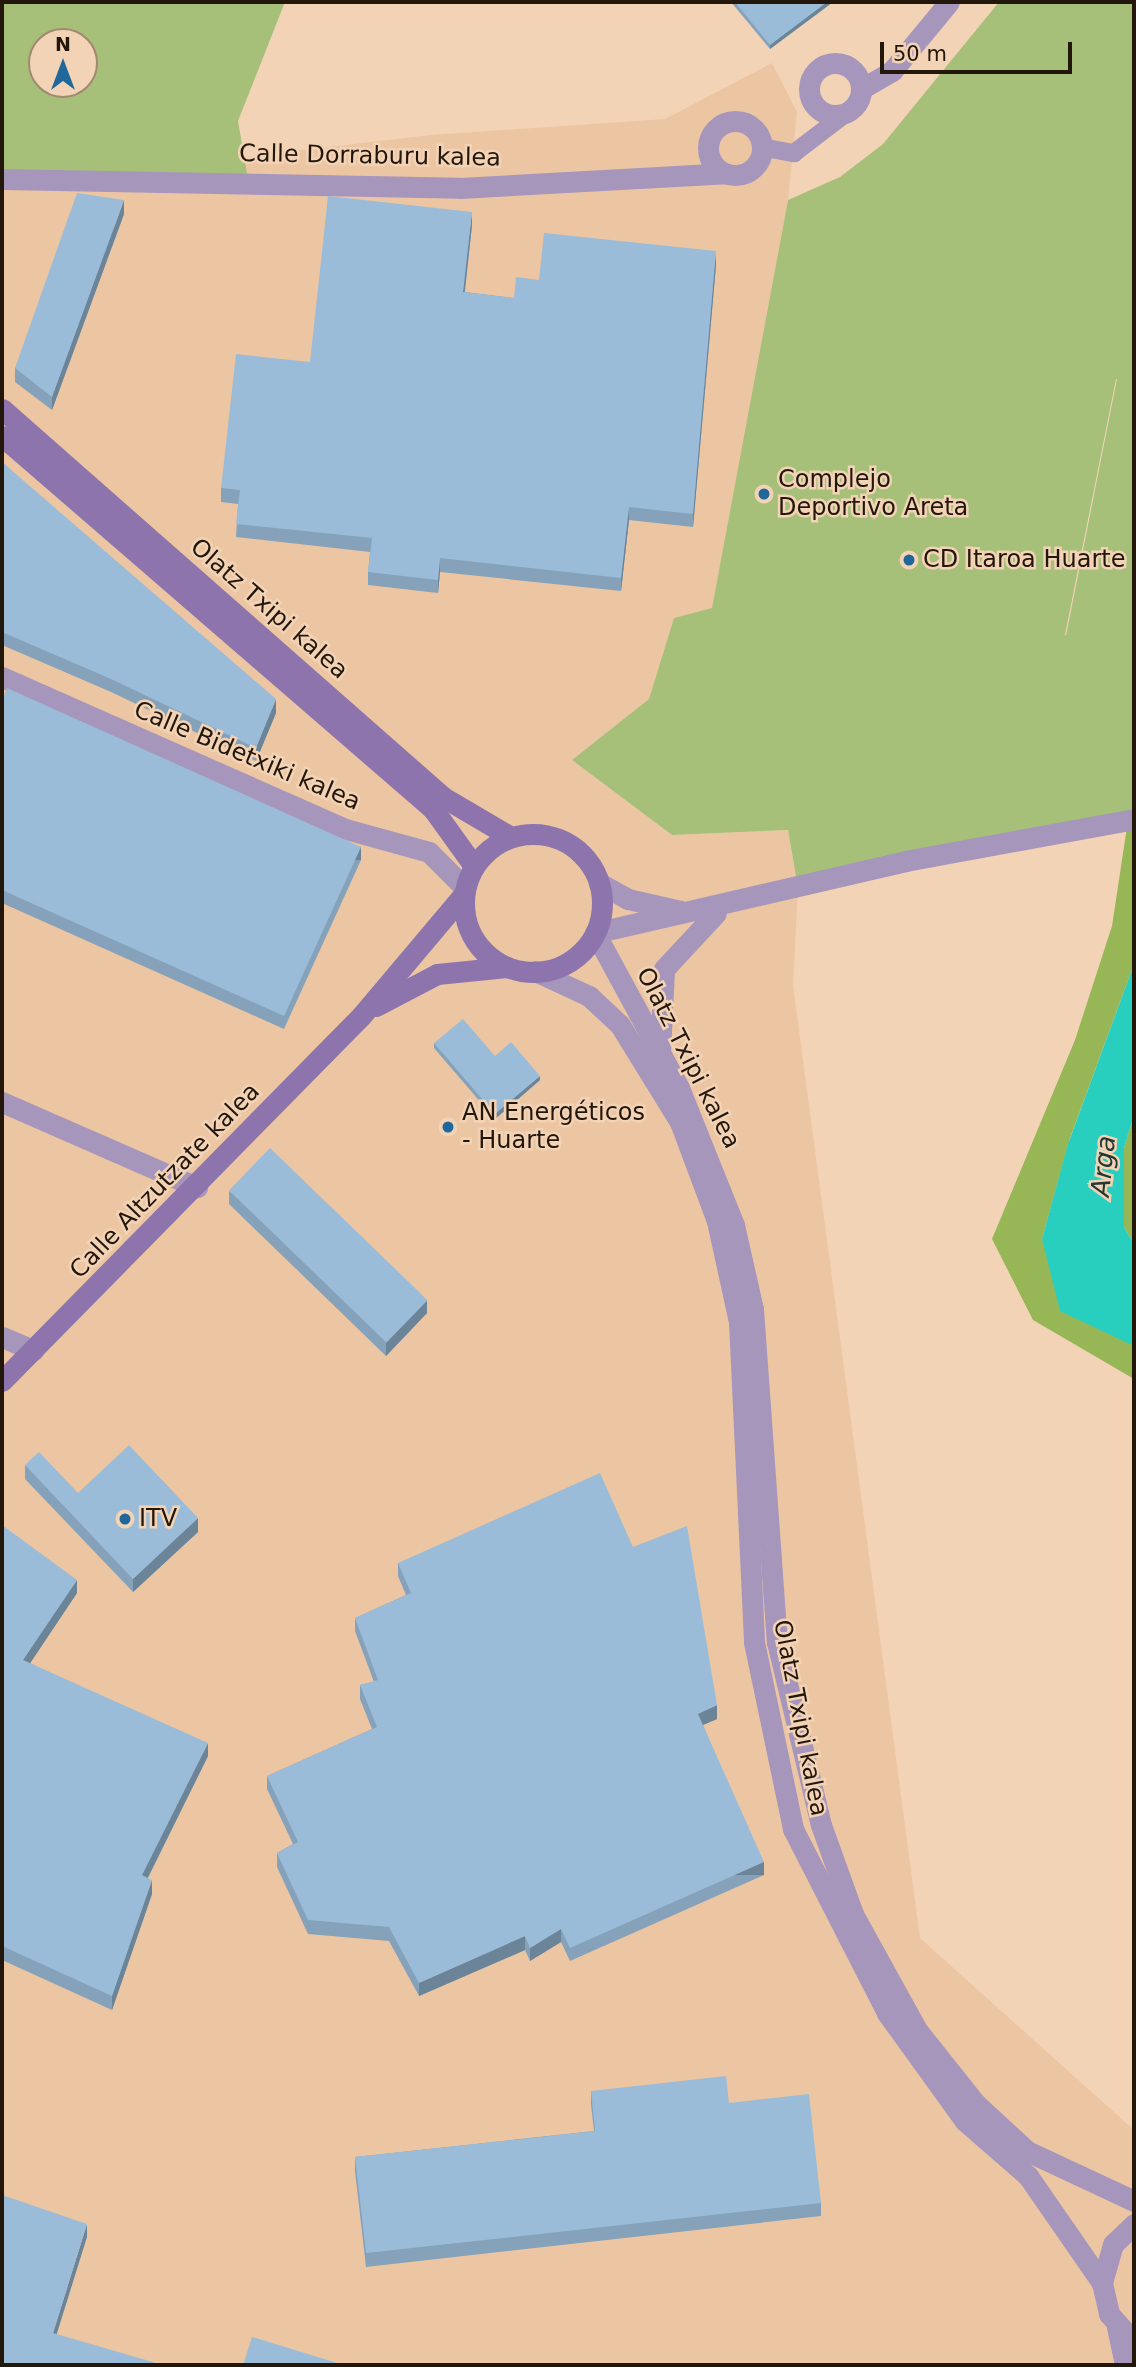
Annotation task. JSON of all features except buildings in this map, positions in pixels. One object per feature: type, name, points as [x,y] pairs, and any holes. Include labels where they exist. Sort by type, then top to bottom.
[{"type":"main road","name":"Olatz Txipi kalea","points":[[2,409],[443,797],[511,837]]},
{"type":"main road","name":"Olatz Txipi kalea","points":[[2,436],[433,809],[474,866]]},
{"type":"main road","points":[[362,1014],[437,974],[509,967],[535,971],[570,961],[595,933],[601,912],[598,883],[577,849],[557,837],[511,837],[474,866],[465,891],[471,935],[509,967]]},
{"type":"main road","name":"Calle Altzutzate kalea","points":[[2,1381],[197,1187],[362,1014],[465,891]]},
{"type":"street","points":[[709,154],[726,173],[759,157],[794,153],[892,71],[949,2]]},
{"type":"street","points":[[682,177],[709,154],[711,136],[732,121],[756,130],[759,157]]},
{"type":"street","name":"Calle Dorraburu kalea","points":[[2,179],[460,188],[726,173]]},
{"type":"street","name":"Calle Dorraburu kalea","points":[[2,192],[57,179]]},
{"type":"street","name":"Calle Bidetxiki kalea","points":[[2,677],[342,828],[429,852],[465,891]]},
{"type":"street","points":[[595,933],[697,913],[906,861],[1134,819]]},
{"type":"street","points":[[598,883],[628,899],[697,913]]},
{"type":"street","points":[[660,1054],[664,969],[695,929],[724,906]]},
{"type":"street","name":"Olatz Txipi kalea","points":[[595,933],[709,1153],[734,1225],[753,1309],[777,1642],[821,1825],[853,1914],[916,2030],[975,2103],[1027,2151],[1134,2201]]},
{"type":"street","name":"Olatz Txipi kalea","points":[[535,971],[589,996],[620,1025],[680,1122],[717,1221],[739,1322],[754,1642],[793,1829],[887,2013],[965,2121],[1028,2176],[1102,2283],[1117,2327],[1125,2365]]},
{"type":"street","points":[[2,1102],[197,1187]]},
{"type":"street","points":[[2,1337],[33,1350]]},
{"type":"street","points":[[1102,2283],[1113,2244],[1134,2224]]},
{"type":"street","points":[[1117,2327],[1134,2342]]},
{"type":"shaded area","points":[[772,63],[797,112],[788,200],[712,609],[674,618],[649,699],[572,760],[672,835],[788,830],[798,888],[793,985],[920,1938],[1134,2130],[1134,2365],[2,2365],[2,175],[57,179],[430,135],[665,119]]},
{"type":"green space","points":[[2,2],[285,2],[238,121],[248,179],[2,179]]},
{"type":"green space","points":[[999,2],[1134,2],[1134,819],[798,888],[788,830],[672,835],[572,760],[649,699],[674,618],[712,608],[788,200],[840,177],[883,144]],"holes":[[[1117,379],[1066,636],[1065,635]]]},
{"type":"green space","points":[[1128,820],[1134,822],[1134,964],[1070,1138],[1042,1239],[1134,1346],[1134,1379],[1033,1320],[992,1239],[1075,1040],[1112,926]]},
{"type":"green space","points":[[1134,1115],[1134,1244],[1124,1227],[1124,1148]]},
{"type":"water","name":"Arga","points":[[1134,964],[1134,1115],[1124,1148],[1124,1227],[1134,1244],[1134,1346],[1060,1311],[1042,1239],[1068,1144]]},
{"type":"place","name":"Complejo Deportivo Areta","points":[[764,494]]},
{"type":"place","name":"CD Itaroa Huarte","points":[[909,560]]},
{"type":"place","name":"AN Energéticos - Huarte","points":[[448,1127]]},
{"type":"place","name":"ITV","points":[[125,1519]]}]
